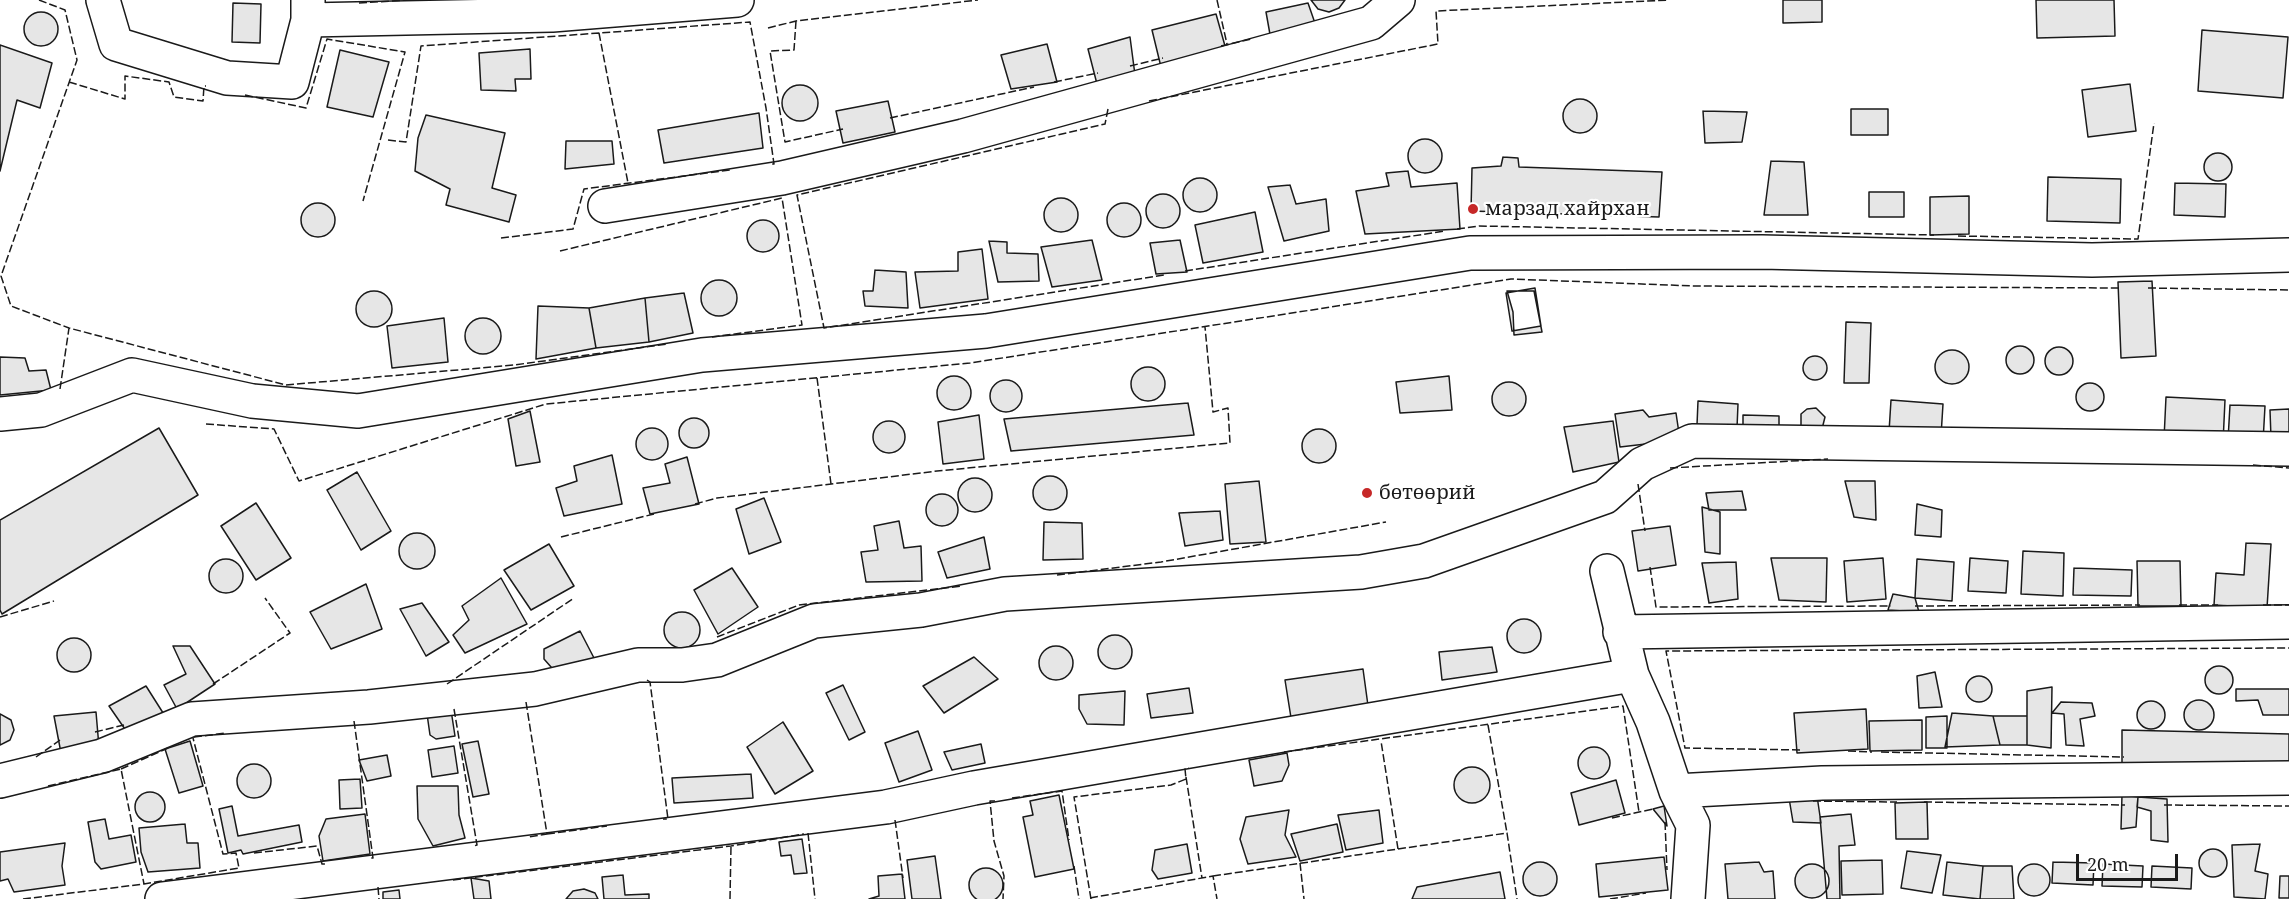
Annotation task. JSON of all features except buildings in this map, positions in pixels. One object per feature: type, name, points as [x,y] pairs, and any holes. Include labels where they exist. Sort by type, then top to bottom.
[{"type":"street","points":[[103,0],[116,44],[227,78],[292,82],[308,10],[552,15],[737,0]]},
{"type":"street","points":[[605,206],[782,178],[963,136],[1371,23],[1398,0]]},
{"type":"street","points":[[0,414],[41,410],[132,375],[252,401],[358,411],[702,355],[986,331],[1470,253],[1762,252],[2092,260],[2289,255]]},
{"type":"street","points":[[0,781],[102,756],[192,719],[369,707],[535,689],[638,665],[682,665],[717,660],[814,621],[921,610],[1005,594],[1362,572],[1424,561],[1605,497],[1642,464],[1692,441],[2289,448]]},
{"type":"street","points":[[1607,571],[1632,675],[1653,722],[1676,791],[1693,825],[1688,899]]},
{"type":"street","points":[[1620,632],[2289,622]]},
{"type":"street","points":[[162,899],[886,807],[974,788],[1632,675]]},
{"type":"street","points":[[1676,791],[1822,783],[2289,778]]},
{"type":"fence","points":[[39,0],[65,10],[77,60],[1,276],[11,306],[69,328]]},
{"type":"fence","points":[[359,3],[407,0]]},
{"type":"fence","points":[[768,28],[796,21],[978,0]]},
{"type":"fence","points":[[1217,0],[1227,44]]},
{"type":"fence","points":[[1149,101],[1438,44],[1436,11],[1669,0]]},
{"type":"fence","points":[[796,21],[794,50],[770,51],[785,142],[843,129]]},
{"type":"fence","points":[[388,140],[406,142],[421,46],[750,22],[766,108],[774,164],[771,164]]},
{"type":"fence","points":[[599,33],[628,183]]},
{"type":"fence","points":[[245,95],[306,108],[327,39],[405,52],[363,201]]},
{"type":"fence","points":[[1221,46],[1251,39]]},
{"type":"fence","points":[[1130,66],[1163,58]]},
{"type":"fence","points":[[1054,82],[1098,73]]},
{"type":"fence","points":[[69,82],[125,99],[125,76],[169,82],[174,97],[203,101],[204,86],[206,86]]},
{"type":"fence","points":[[890,118],[1034,87]]},
{"type":"fence","points":[[1108,109],[1105,124],[797,195],[824,328],[1164,275]]},
{"type":"fence","points":[[1958,236],[2138,239],[2154,123]]},
{"type":"fence","points":[[501,238],[573,229],[584,189],[730,170]]},
{"type":"fence","points":[[560,251],[782,198],[802,325],[712,337]]},
{"type":"fence","points":[[1457,229],[1479,226],[1934,235]]},
{"type":"fence","points":[[1185,271],[1445,231]]},
{"type":"fence","points":[[206,424],[274,429],[299,481],[546,404],[970,363],[1511,279],[1695,286],[2121,288]]},
{"type":"fence","points":[[2148,288],[2289,290]]},
{"type":"fence","points":[[695,504],[717,498],[937,471],[1230,443],[1228,408],[1213,412],[1205,327]]},
{"type":"fence","points":[[60,389],[69,328],[286,385],[514,365],[667,344]]},
{"type":"fence","points":[[817,378],[831,484]]},
{"type":"fence","points":[[1670,468],[1828,459]]},
{"type":"fence","points":[[2253,465],[2289,468]]},
{"type":"fence","points":[[1638,484],[1645,531]]},
{"type":"fence","points":[[561,537],[654,514]]},
{"type":"fence","points":[[1057,575],[1161,562],[1386,522]]},
{"type":"fence","points":[[1650,567],[1656,607],[1891,606]]},
{"type":"fence","points":[[717,637],[799,605],[962,586]]},
{"type":"fence","points":[[213,684],[290,633],[265,598]]},
{"type":"fence","points":[[447,684],[574,598]]},
{"type":"fence","points":[[0,617],[54,601]]},
{"type":"fence","points":[[1915,606],[2140,605]]},
{"type":"fence","points":[[2179,605],[2218,605]]},
{"type":"fence","points":[[2263,605],[2289,605]]},
{"type":"fence","points":[[1800,750],[1685,748],[1666,651],[2289,648]]},
{"type":"fence","points":[[647,680],[650,682],[668,819],[663,819]]},
{"type":"fence","points":[[526,702],[547,834],[528,837]]},
{"type":"fence","points":[[1284,752],[1623,706],[1639,812]]},
{"type":"fence","points":[[454,709],[477,845],[474,846]]},
{"type":"fence","points":[[354,721],[373,858],[371,858]]},
{"type":"fence","points":[[95,732],[124,725]]},
{"type":"fence","points":[[1488,725],[1507,833]]},
{"type":"fence","points":[[194,737],[226,733]]},
{"type":"fence","points":[[23,899],[144,884],[239,868],[236,853],[223,854],[193,738]]},
{"type":"fence","points":[[36,757],[60,740]]},
{"type":"fence","points":[[1213,876],[1398,849],[1381,741]]},
{"type":"fence","points":[[121,769],[168,748]]},
{"type":"fence","points":[[1848,751],[1872,752]]},
{"type":"fence","points":[[1881,752],[2124,757]]},
{"type":"fence","points":[[1091,899],[1074,797],[1171,785],[1186,779],[1185,769],[1189,768]]},
{"type":"fence","points":[[48,786],[121,769],[144,884]]},
{"type":"fence","points":[[1186,777],[1202,878]]},
{"type":"fence","points":[[1012,798],[1062,791],[1069,840]]},
{"type":"fence","points":[[995,801],[990,801],[994,841],[1004,876],[1003,899]]},
{"type":"fence","points":[[1813,801],[1897,802]]},
{"type":"fence","points":[[1924,802],[2125,805]]},
{"type":"fence","points":[[2164,805],[2289,806]]},
{"type":"fence","points":[[1612,818],[1653,809]]},
{"type":"fence","points":[[895,820],[903,878]]},
{"type":"fence","points":[[1665,822],[1667,870]]},
{"type":"fence","points":[[547,834],[607,826]]},
{"type":"fence","points":[[808,833],[815,899]]},
{"type":"fence","points":[[1398,849],[1507,833],[1517,899]]},
{"type":"fence","points":[[453,880],[731,846],[804,834]]},
{"type":"fence","points":[[254,853],[317,846],[322,864],[326,864]]},
{"type":"fence","points":[[730,899],[731,846]]},
{"type":"fence","points":[[1300,863],[1304,899]]},
{"type":"fence","points":[[1074,866],[1079,899]]},
{"type":"fence","points":[[1090,898],[1213,876],[1217,899]]},
{"type":"fence","points":[[378,887],[379,899]]},
{"type":"fence","points":[[1610,899],[1646,893]]},
{"type":"place","name":"марзад хайрхан","points":[[1473,209]]},
{"type":"place","name":"бөтөөрий","points":[[1367,493]]}]
